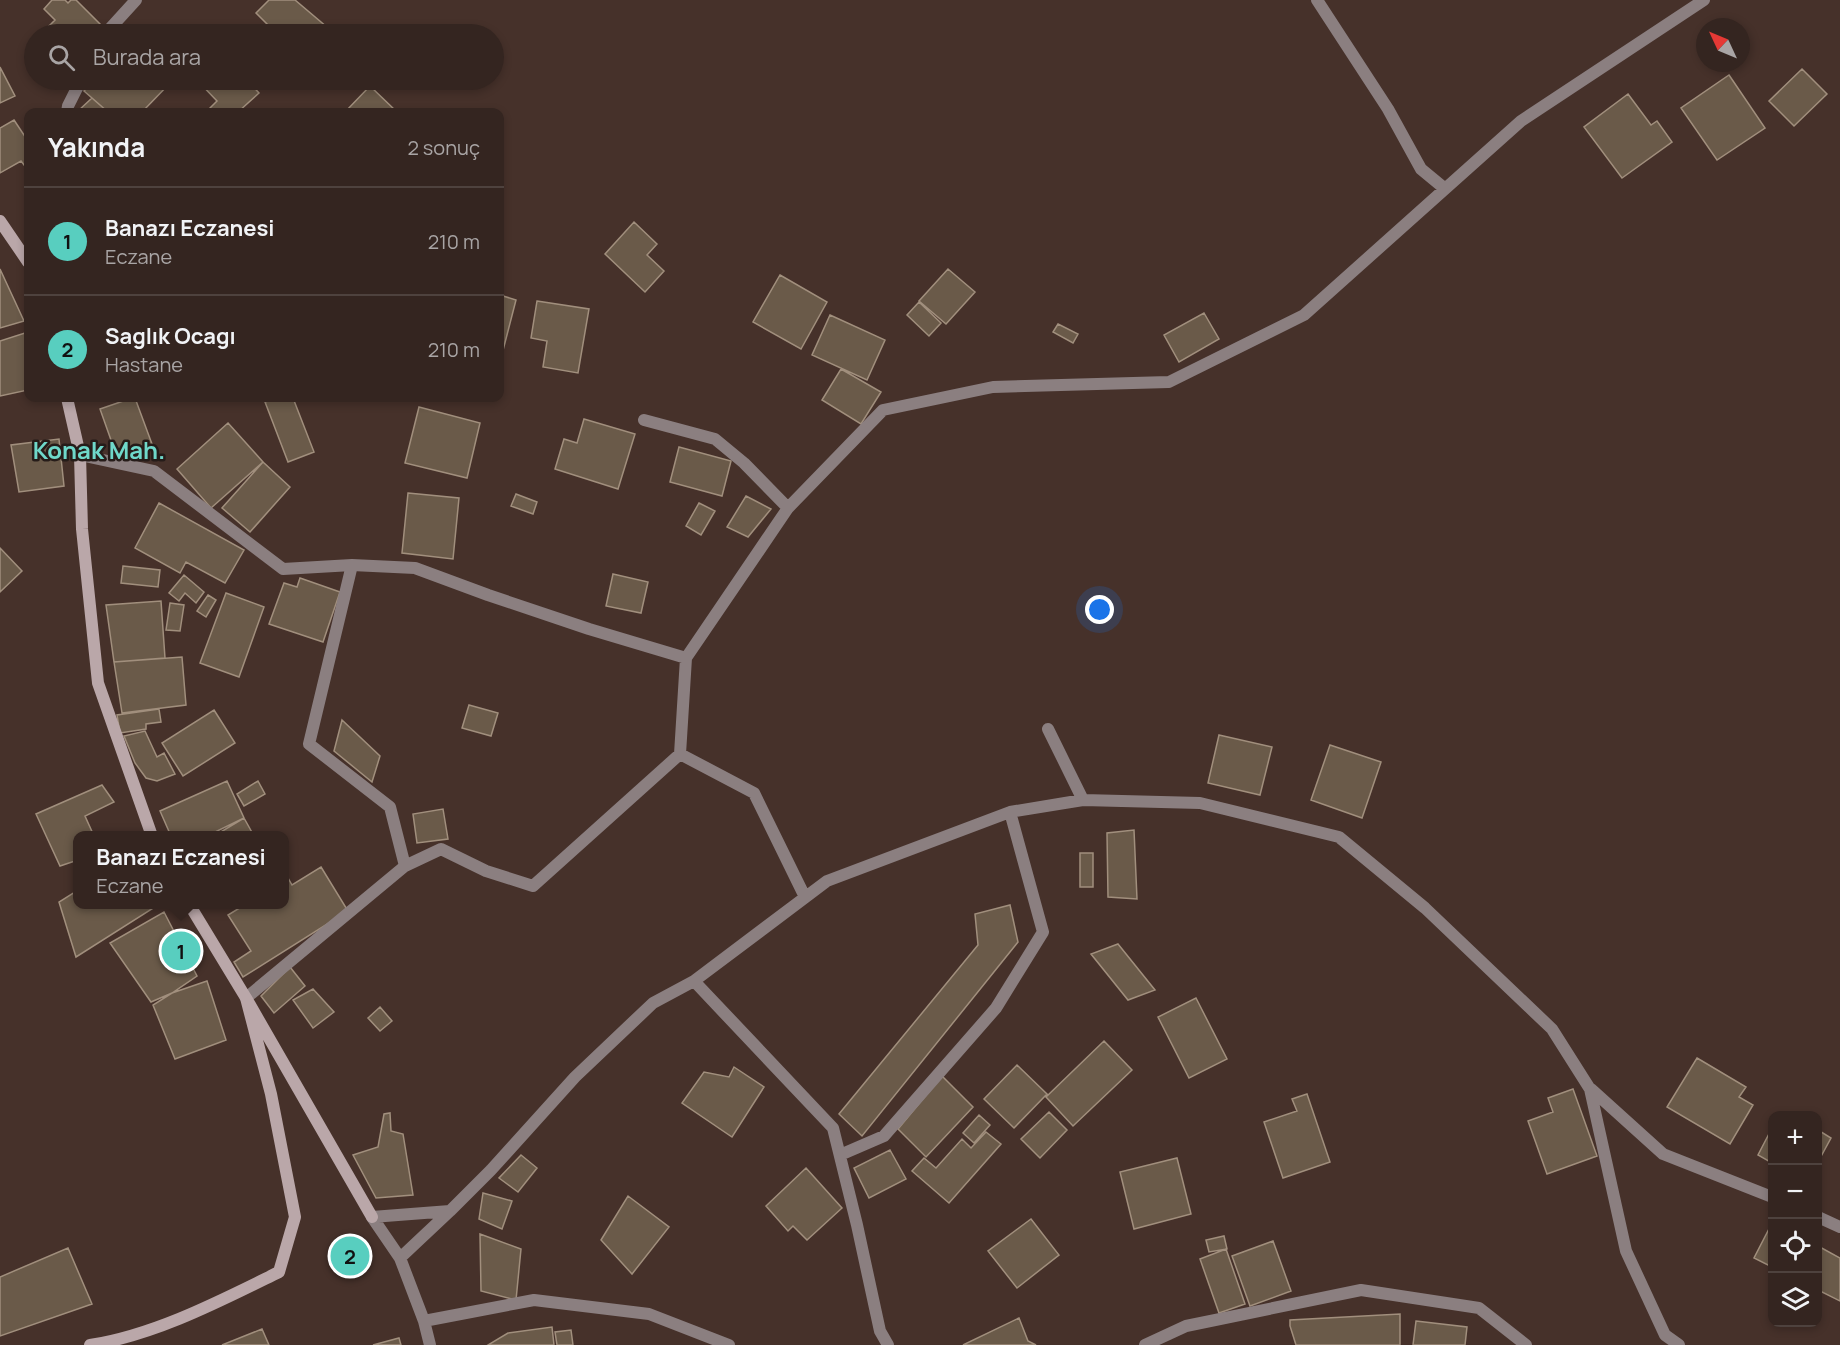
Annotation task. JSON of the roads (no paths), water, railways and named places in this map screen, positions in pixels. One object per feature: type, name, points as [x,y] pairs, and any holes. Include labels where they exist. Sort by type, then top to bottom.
[{"type":"main road","points":[[0,221],[24,256]]},
{"type":"main road","points":[[68,402],[80,455],[82,529],[98,683],[150,831]]},
{"type":"main road","points":[[192,909],[372,1217]]},
{"type":"main road","points":[[90,1345],[111,1342],[203,1310],[279,1272],[296,1217],[271,1094],[246,998]]},
{"type":"street","points":[[114,24],[136,0]]},
{"type":"street","points":[[1317,0],[1388,109],[1421,169],[1444,188]]},
{"type":"street","points":[[246,998],[405,866],[441,849],[486,871],[532,886],[680,754],[686,658],[788,508],[883,410],[993,387],[1169,382],[1304,315],[1521,121],[1704,0]]},
{"type":"street","points":[[68,108],[76,90]]},
{"type":"street","points":[[644,420],[715,439],[744,463],[788,508]]},
{"type":"street","points":[[80,455],[154,471],[283,569],[352,565],[415,568],[589,629],[686,658]]},
{"type":"street","points":[[352,565],[309,744],[390,807],[405,866]]},
{"type":"street","points":[[1048,729],[1083,800]]},
{"type":"street","points":[[680,754],[754,793],[805,897]]},
{"type":"street","points":[[400,1258],[491,1170],[575,1077],[653,1003],[694,981],[827,881],[1010,812],[1083,800],[1200,803],[1339,837],[1425,908],[1552,1029],[1590,1089],[1663,1154],[1768,1195]]},
{"type":"street","points":[[840,1155],[884,1136],[996,1008],[1043,932],[1010,812]]},
{"type":"street","points":[[694,981],[833,1128],[880,1331],[888,1345]]},
{"type":"street","points":[[1590,1089],[1626,1251],[1665,1335],[1679,1345]]},
{"type":"street","points":[[430,1345],[424,1321],[400,1258],[372,1217],[450,1211]]},
{"type":"street","points":[[1822,1219],[1840,1227]]},
{"type":"street","points":[[1145,1345],[1186,1326],[1361,1290],[1479,1308],[1526,1345]]},
{"type":"street","points":[[424,1321],[534,1299],[649,1314],[729,1345]]},
{"type":"place","name":"Banazı Eczanesi","points":[[181,951]]},
{"type":"place","name":"Saglık Ocagı","points":[[350,1256]]},
{"type":"district","name":"Konak Mah.","points":[[99,451]]}]
